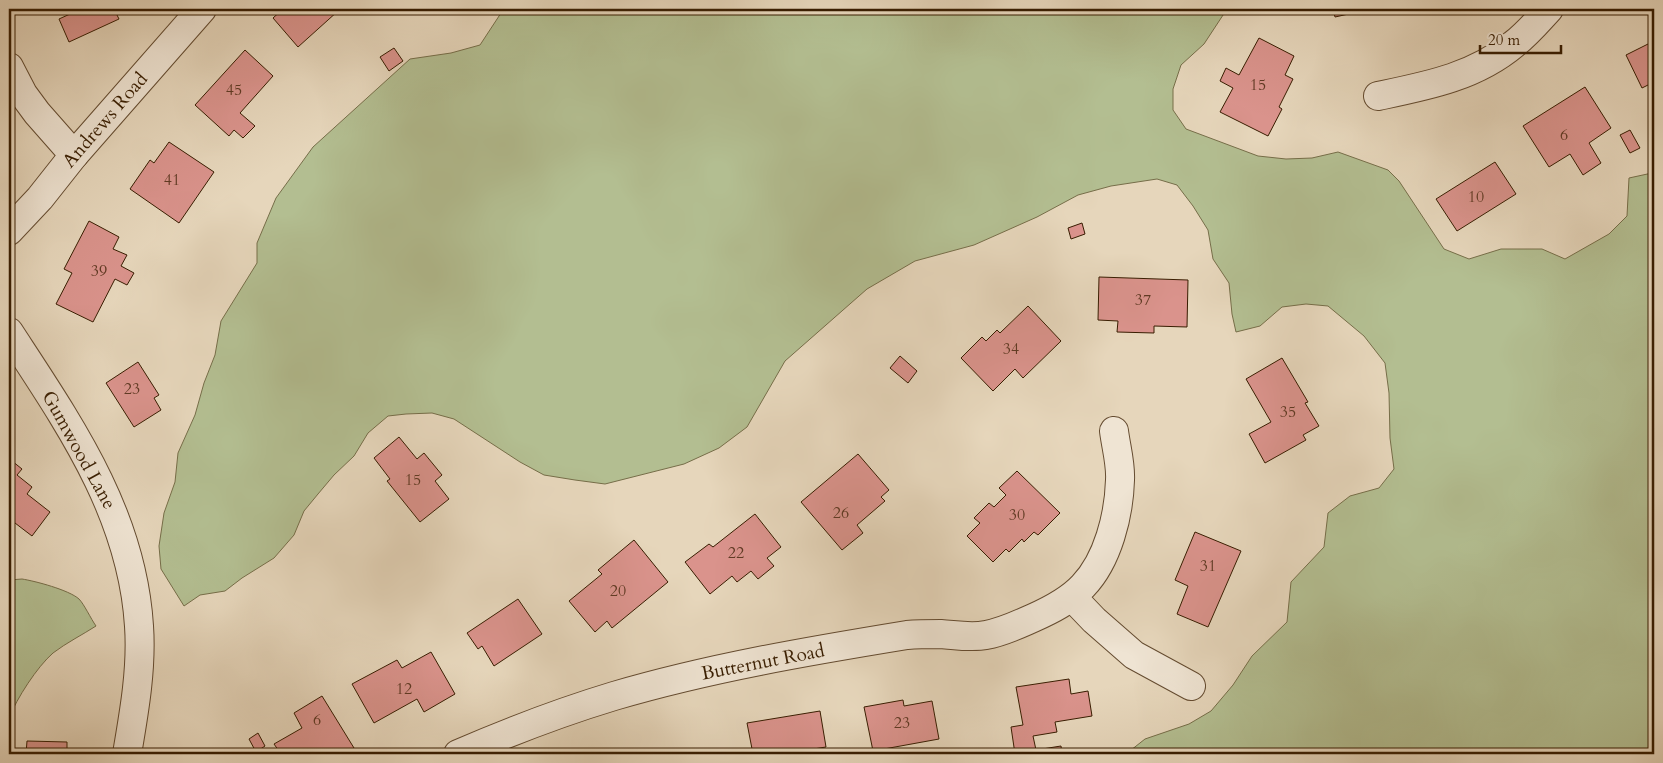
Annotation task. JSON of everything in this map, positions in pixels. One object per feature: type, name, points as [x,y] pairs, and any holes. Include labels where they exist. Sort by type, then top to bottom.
[{"type":"street","name":"Andrews Road","points":[[9,231],[40,198],[74,154],[202,9]]},
{"type":"street","points":[[1378,96],[1427,86],[1481,66],[1515,44],[1549,9]]},
{"type":"street","points":[[9,67],[23,94],[37,113],[74,154]]},
{"type":"street","name":"Gumwood Lane","points":[[9,332],[52,398],[98,478],[122,535],[133,583],[140,628],[132,727],[127,754]]},
{"type":"street","name":"Butternut Road","points":[[458,754],[561,713],[669,681],[731,667],[907,635],[986,635],[1016,626],[1058,606],[1072,597],[1094,573],[1108,545],[1115,525],[1120,478],[1114,431]]},
{"type":"street","points":[[1072,597],[1094,620],[1134,655],[1191,686]]},
{"type":"green space","points":[[507,9],[1227,9],[1204,44],[1181,65],[1173,89],[1173,110],[1186,129],[1258,156],[1286,159],[1312,158],[1338,152],[1388,170],[1399,181],[1444,249],[1469,259],[1501,249],[1542,249],[1565,259],[1609,234],[1627,216],[1629,178],[1652,173],[1654,175],[1654,754],[1126,754],[1145,739],[1189,724],[1211,711],[1233,685],[1252,656],[1287,622],[1291,582],[1324,547],[1328,513],[1350,496],[1379,488],[1394,469],[1385,363],[1364,336],[1328,306],[1306,304],[1282,307],[1260,326],[1236,332],[1229,283],[1213,259],[1208,230],[1177,185],[1157,179],[1111,186],[1078,195],[1037,217],[974,245],[915,261],[867,289],[785,361],[747,427],[719,448],[684,464],[605,484],[544,475],[520,462],[454,419],[432,413],[388,416],[368,433],[354,456],[334,475],[304,511],[294,535],[274,558],[225,591],[200,595],[184,606],[161,569],[159,546],[164,513],[175,482],[178,453],[195,415],[204,383],[215,355],[221,321],[257,263],[257,243],[276,198],[313,147],[410,59],[451,53],[480,45],[501,13]]},
{"type":"green space","points":[[22,579],[68,592],[81,601],[96,626],[53,653],[40,666],[17,701],[9,718],[9,580]]},
{"type":"building","points":[[68,9],[114,9],[119,19],[69,42],[59,19],[70,14]]},
{"type":"building","points":[[283,9],[336,9],[338,11],[298,47],[273,18]]},
{"type":"building","points":[[1333,9],[1371,9],[1335,17]]},
{"type":"building","points":[[1259,38],[1294,56],[1285,75],[1293,79],[1279,107],[1282,109],[1268,136],[1220,112],[1233,88],[1220,81],[1226,68],[1239,75]]},
{"type":"building","points":[[1654,41],[1654,82],[1642,88],[1626,55]]},
{"type":"building","points":[[394,48],[403,61],[389,71],[380,57]]},
{"type":"building","points":[[245,50],[273,76],[240,113],[255,126],[243,138],[234,130],[229,136],[195,105]]},
{"type":"building","points":[[1585,87],[1611,128],[1589,143],[1601,163],[1583,175],[1570,154],[1549,167],[1523,126]]},
{"type":"building","points":[[1630,130],[1640,148],[1630,153],[1620,135]]},
{"type":"building","points":[[169,142],[214,172],[179,223],[130,189],[150,160],[154,163]]},
{"type":"building","points":[[1495,162],[1516,194],[1457,231],[1436,199]]},
{"type":"building","points":[[89,221],[119,237],[113,249],[127,255],[121,266],[134,273],[127,285],[115,279],[93,322],[56,304],[72,273],[64,269]]},
{"type":"building","points":[[1082,223],[1085,234],[1071,239],[1068,228]]},
{"type":"building","points":[[1099,277],[1188,280],[1187,327],[1154,326],[1154,333],[1117,332],[1118,321],[1098,320]]},
{"type":"building","points":[[1028,306],[1061,341],[1023,378],[1015,369],[993,391],[961,358],[982,337],[986,341],[997,330],[1000,333]]},
{"type":"building","points":[[900,356],[917,371],[908,383],[890,368]]},
{"type":"building","points":[[1282,358],[1308,402],[1305,403],[1319,426],[1303,435],[1306,440],[1265,463],[1249,434],[1271,422],[1246,379]]},
{"type":"building","points":[[138,362],[159,395],[154,398],[161,410],[134,427],[106,383]]},
{"type":"building","points":[[399,437],[417,459],[424,453],[442,475],[435,481],[449,499],[420,522],[387,481],[390,479],[374,458]]},
{"type":"building","points":[[858,454],[889,490],[881,497],[885,501],[857,525],[863,533],[842,550],[801,502]]},
{"type":"building","points":[[12,461],[22,469],[17,475],[32,487],[27,494],[50,512],[32,536],[15,523],[9,531],[9,465]]},
{"type":"building","points":[[1017,471],[1060,513],[1038,535],[1034,532],[1024,542],[1022,539],[1009,552],[1006,549],[993,562],[967,536],[980,523],[974,518],[989,503],[994,507],[1006,495],[999,488]]},
{"type":"building","points":[[755,514],[781,547],[767,558],[774,566],[758,579],[751,571],[737,582],[732,576],[710,594],[685,562],[709,544],[713,547]]},
{"type":"building","points":[[1195,532],[1241,551],[1208,627],[1177,614],[1188,586],[1175,580]]},
{"type":"building","points":[[634,540],[668,582],[612,628],[607,621],[595,632],[569,601],[602,574],[598,570]]},
{"type":"building","points":[[518,599],[542,634],[494,666],[482,646],[478,649],[467,633]]},
{"type":"building","points":[[431,652],[455,694],[424,712],[417,699],[374,723],[352,684],[397,660],[402,668]]},
{"type":"building","points":[[1069,679],[1071,694],[1088,691],[1092,716],[1055,722],[1057,732],[1033,736],[1036,750],[1061,746],[1062,754],[1015,754],[1011,727],[1023,725],[1016,687]]},
{"type":"building","points":[[322,696],[354,748],[343,754],[281,754],[274,744],[302,728],[294,713]]},
{"type":"building","points":[[903,700],[904,706],[932,701],[939,739],[873,751],[864,707]]},
{"type":"building","points":[[820,711],[826,747],[782,754],[779,754],[778,750],[753,754],[747,723]]},
{"type":"building","points":[[258,733],[265,746],[256,752],[249,739]]},
{"type":"building","points":[[27,741],[67,742],[67,754],[26,754]]}]
